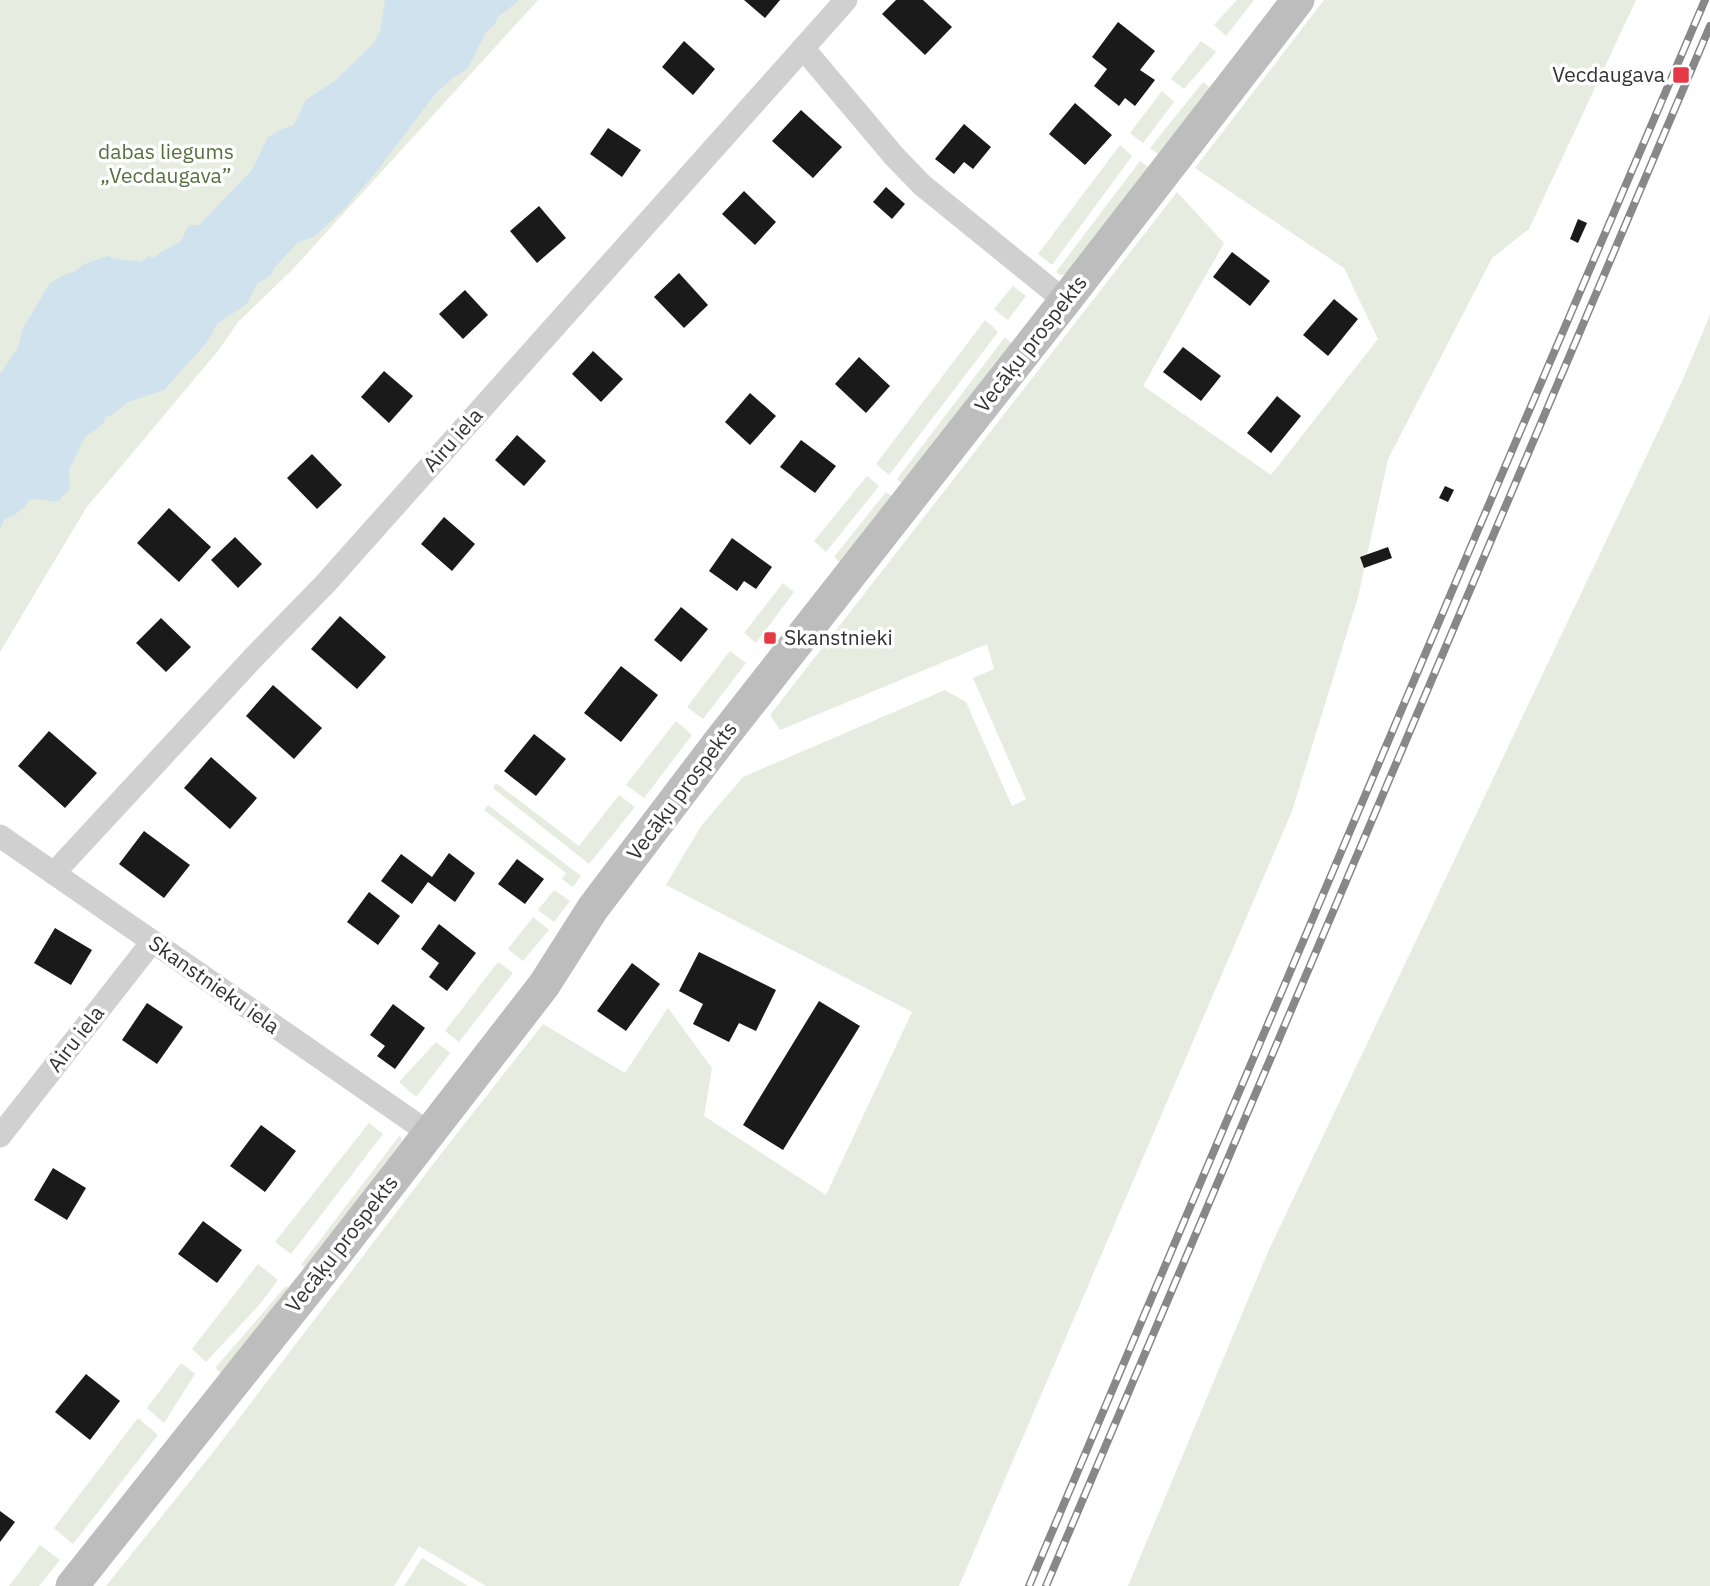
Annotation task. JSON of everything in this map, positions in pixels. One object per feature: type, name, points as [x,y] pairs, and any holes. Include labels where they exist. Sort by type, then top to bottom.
[{"type":"main road","name":"Vecāķu prospekts","points":[[72,1586],[314,1282],[544,985],[593,908],[719,741],[1298,0]]},
{"type":"street","name":"Airu iela","points":[[54,873],[325,584],[846,0]]},
{"type":"street","points":[[803,48],[894,156],[922,185],[1065,301]]},
{"type":"street","name":"Skanstnieku iela","points":[[0,836],[429,1133]]},
{"type":"street","name":"Airu iela","points":[[0,1136],[152,942]]},
{"type":"green space","name":"dabas liegums „Vecdaugava”","points":[[0,0],[538,0],[292,270],[238,322],[218,351],[86,508],[0,652]]},
{"type":"green space","points":[[1237,0],[1254,0],[1226,36],[1214,25]]},
{"type":"green space","points":[[1324,0],[1636,0],[1529,229],[1492,258],[1388,459],[1358,597],[1292,811],[959,1586],[486,1586],[419,1546],[394,1586],[106,1586],[218,1446],[543,1024],[625,1073],[668,1008],[712,1068],[704,1116],[826,1195],[912,1012],[666,885],[701,826],[743,777],[945,690],[966,702],[1012,806],[1026,799],[973,678],[994,669],[987,644],[780,730],[770,715],[1177,192],[1224,243],[1143,386],[1271,475],[1378,339],[1344,268],[1195,168]]},
{"type":"green space","points":[[1201,41],[1216,52],[1184,89],[1171,79]]},
{"type":"green space","points":[[1203,82],[1211,88],[1158,154],[1150,148]]},
{"type":"green space","points":[[1162,91],[1174,102],[1143,143],[1130,133]]},
{"type":"green space","points":[[1120,145],[1132,156],[1052,265],[1038,254]]},
{"type":"green space","points":[[1140,161],[1149,168],[1068,274],[1061,275],[1056,272]]},
{"type":"green space","points":[[1013,286],[1026,296],[1008,320],[994,309]]},
{"type":"green space","points":[[1710,315],[1710,1586],[1128,1586],[1268,1252],[1683,379]]},
{"type":"green space","points":[[985,320],[998,332],[889,475],[876,464]]},
{"type":"green space","points":[[1005,337],[1011,343],[904,486],[897,479]]},
{"type":"green space","points":[[867,476],[879,486],[826,552],[814,541]]},
{"type":"green space","points":[[886,492],[895,498],[842,564],[834,557]]},
{"type":"green space","points":[[783,583],[794,592],[756,643],[744,633]]},
{"type":"green space","points":[[730,651],[746,663],[703,719],[687,707]]},
{"type":"green space","points":[[676,721],[692,735],[644,798],[626,785]]},
{"type":"green space","points":[[496,783],[579,846],[619,795],[635,807],[589,864],[493,788]]},
{"type":"green space","points":[[488,805],[581,876],[573,887],[562,879],[566,873],[484,810]]},
{"type":"green space","points":[[554,890],[570,901],[554,922],[538,910]]},
{"type":"green space","points":[[533,917],[549,930],[523,961],[508,949]]},
{"type":"green space","points":[[498,962],[513,973],[459,1042],[445,1031]]},
{"type":"green space","points":[[436,1042],[450,1053],[416,1097],[399,1082]]},
{"type":"green space","points":[[369,1123],[383,1134],[291,1254],[275,1242]]},
{"type":"green space","points":[[400,1135],[402,1140],[306,1268],[301,1265]]},
{"type":"green space","points":[[258,1264],[278,1280],[260,1304],[206,1362],[192,1349]]},
{"type":"green space","points":[[286,1286],[290,1289],[225,1376],[215,1368]]},
{"type":"green space","points":[[181,1363],[195,1374],[164,1423],[147,1408]]},
{"type":"green space","points":[[138,1418],[158,1435],[73,1544],[54,1528]]},
{"type":"green space","points":[[40,1545],[60,1560],[39,1586],[9,1586]]},
{"type":"green space","points":[[422,1558],[468,1586],[404,1586]]},
{"type":"water","points":[[385,0],[519,0],[498,17],[486,32],[468,68],[436,93],[377,171],[343,210],[315,236],[297,243],[271,275],[257,284],[247,304],[217,324],[208,341],[164,390],[128,402],[106,417],[102,425],[85,437],[69,470],[70,490],[56,501],[29,500],[19,512],[5,519],[0,529],[0,374],[18,348],[22,330],[50,283],[76,271],[84,264],[108,256],[141,262],[181,241],[189,225],[199,225],[252,170],[268,137],[294,125],[306,100],[336,80],[374,43],[380,31]]},
{"type":"building","points":[[744,0],[780,0],[765,18]]},
{"type":"building","points":[[896,0],[923,0],[952,27],[925,55],[882,14]]},
{"type":"building","points":[[1118,22],[1155,51],[1140,70],[1155,80],[1135,106],[1125,98],[1119,106],[1094,86],[1107,69],[1092,57]]},
{"type":"building","points":[[684,41],[715,69],[693,95],[662,67]]},
{"type":"building","points":[[1075,103],[1112,135],[1085,165],[1049,134]]},
{"type":"building","points":[[801,110],[842,147],[813,178],[772,141]]},
{"type":"building","points":[[964,124],[991,147],[973,169],[964,162],[954,174],[935,159]]},
{"type":"building","points":[[608,128],[641,150],[622,177],[590,154]]},
{"type":"building","points":[[886,187],[905,204],[892,219],[873,202]]},
{"type":"building","points":[[744,191],[776,222],[755,245],[722,214]]},
{"type":"building","points":[[539,206],[566,238],[537,263],[510,231]]},
{"type":"building","points":[[1578,219],[1587,223],[1578,243],[1570,239]]},
{"type":"building","points":[[1232,252],[1270,281],[1250,306],[1213,277]]},
{"type":"building","points":[[679,273],[708,305],[684,328],[654,297]]},
{"type":"building","points":[[465,290],[488,315],[463,339],[439,314]]},
{"type":"building","points":[[1334,299],[1358,319],[1328,356],[1303,335]]},
{"type":"building","points":[[1183,347],[1221,376],[1201,401],[1163,372]]},
{"type":"building","points":[[593,351],[623,379],[601,402],[572,374]]},
{"type":"building","points":[[859,357],[890,386],[866,413],[835,384]]},
{"type":"building","points":[[384,371],[413,396],[389,423],[361,397]]},
{"type":"building","points":[[750,393],[776,416],[750,445],[725,422]]},
{"type":"building","points":[[1277,396],[1301,416],[1271,453],[1247,433]]},
{"type":"building","points":[[517,435],[546,461],[524,486],[495,460]]},
{"type":"building","points":[[801,440],[836,466],[815,493],[780,467]]},
{"type":"building","points":[[312,454],[342,485],[317,509],[287,478]]},
{"type":"building","points":[[1445,486],[1454,490],[1448,502],[1439,498]]},
{"type":"building","points":[[169,508],[211,547],[179,582],[137,543]]},
{"type":"building","points":[[444,517],[475,544],[452,571],[421,544]]},
{"type":"building","points":[[235,537],[262,564],[238,588],[211,560]]},
{"type":"building","points":[[732,538],[772,567],[756,589],[744,581],[737,591],[709,571]]},
{"type":"building","points":[[1388,547],[1392,558],[1364,568],[1360,557]]},
{"type":"building","points":[[681,607],[708,629],[681,662],[654,640]]},
{"type":"building","points":[[340,616],[386,657],[357,689],[311,649]]},
{"type":"building","points":[[161,618],[191,647],[166,672],[136,643]]},
{"type":"building","points":[[621,666],[658,695],[621,742],[584,713]]},
{"type":"building","points":[[273,685],[322,728],[294,759],[246,716]]},
{"type":"building","points":[[49,731],[97,773],[65,808],[18,766]]},
{"type":"building","points":[[534,734],[566,759],[536,796],[504,771]]},
{"type":"building","points":[[211,757],[257,798],[230,829],[184,788]]},
{"type":"building","points":[[144,831],[190,865],[164,898],[119,864]]},
{"type":"building","points":[[449,853],[475,873],[455,902],[428,882],[412,904],[381,881],[401,854],[432,877]]},
{"type":"building","points":[[517,859],[544,879],[525,904],[498,884]]},
{"type":"building","points":[[369,892],[400,916],[378,945],[347,922]]},
{"type":"building","points":[[439,924],[476,953],[447,991],[429,977],[439,963],[421,949]]},
{"type":"building","points":[[55,928],[92,950],[71,985],[34,963]]},
{"type":"building","points":[[699,952],[776,990],[756,1031],[739,1023],[729,1042],[693,1024],[703,1004],[679,991]]},
{"type":"building","points":[[632,963],[660,984],[626,1031],[597,1011]]},
{"type":"building","points":[[819,1001],[860,1026],[783,1150],[743,1125]]},
{"type":"building","points":[[147,1003],[183,1027],[157,1064],[122,1040]]},
{"type":"building","points":[[393,1004],[425,1028],[395,1069],[377,1056],[385,1046],[370,1035]]},
{"type":"building","points":[[261,1125],[296,1151],[265,1192],[230,1166]]},
{"type":"building","points":[[53,1168],[86,1188],[67,1220],[34,1200]]},
{"type":"building","points":[[203,1221],[242,1250],[217,1283],[178,1254]]},
{"type":"building","points":[[86,1374],[120,1401],[90,1440],[55,1412]]},
{"type":"building","points":[[0,1511],[15,1522],[0,1542]]},
{"type":"railway","points":[[1029,1586],[1705,0]]},
{"type":"railway","points":[[1046,1586],[1710,26]]},
{"type":"place","name":"Vecdaugava","points":[[1681,75]]},
{"type":"place","name":"Skanstnieki","points":[[770,638]]}]
